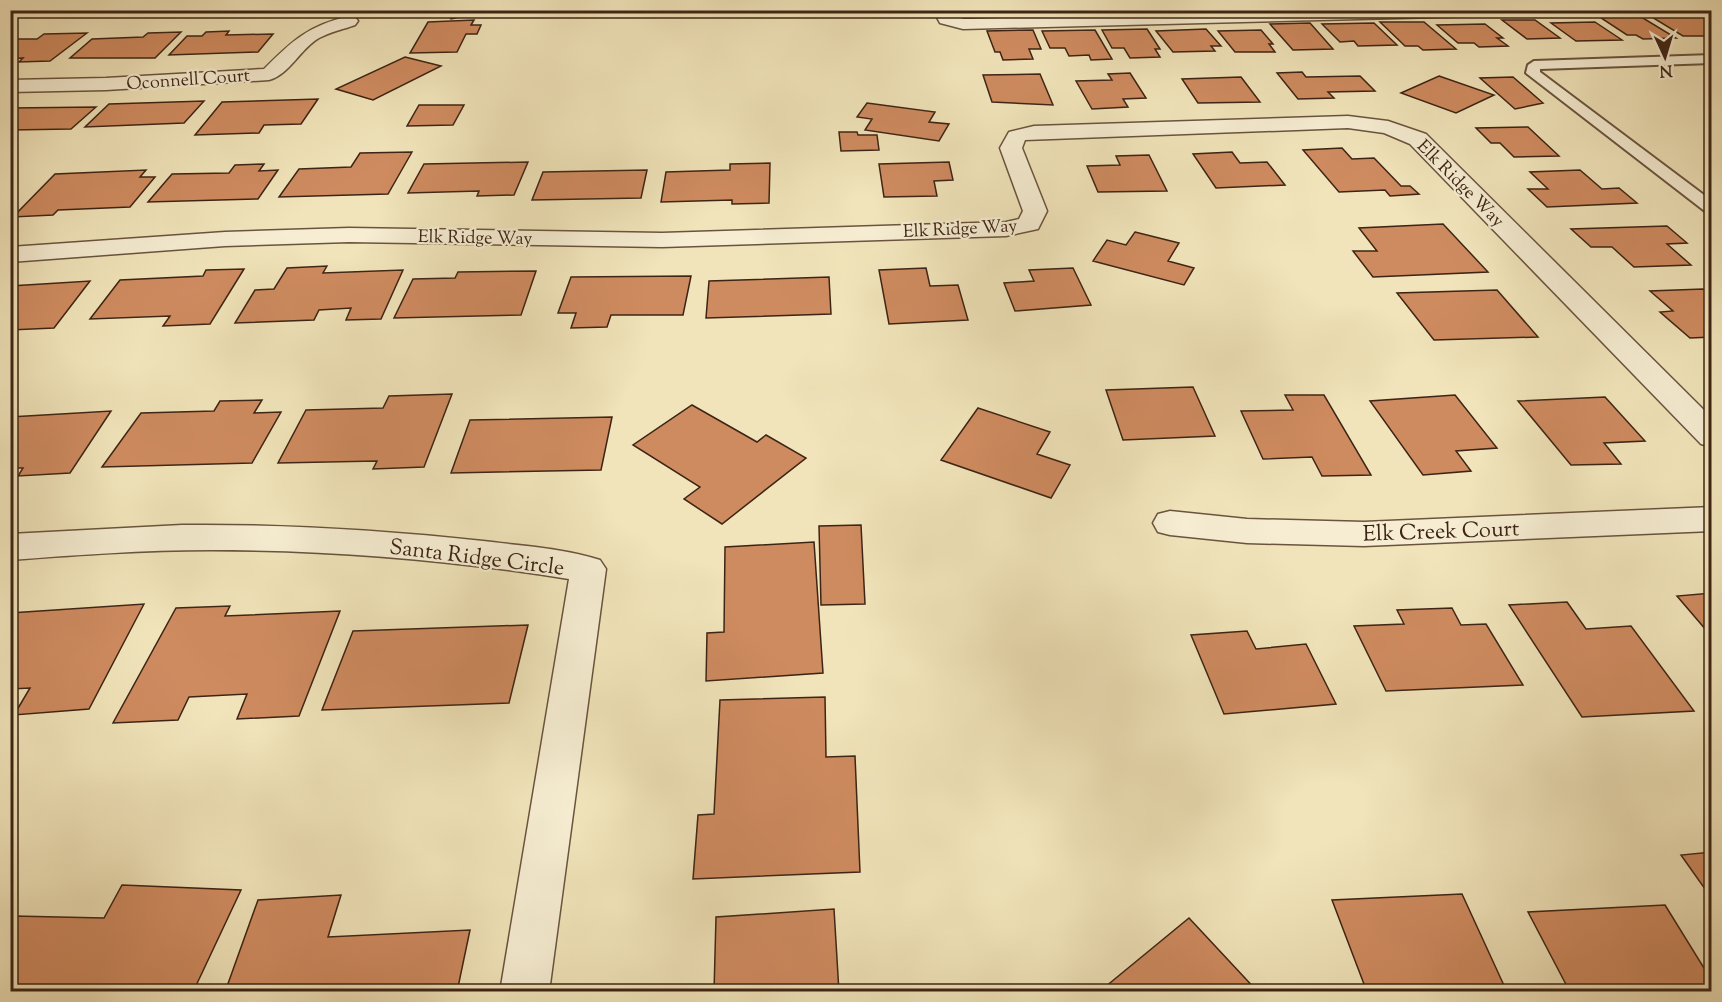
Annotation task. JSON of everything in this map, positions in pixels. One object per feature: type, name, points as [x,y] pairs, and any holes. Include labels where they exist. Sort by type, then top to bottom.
[{"type":"street","points":[[947,16],[1519,10]]},
{"type":"street","name":"Oconnell Court","points":[[10,86],[106,84],[269,74],[298,45],[313,34],[349,21]]},
{"type":"street","name":"Elk Ridge Way","points":[[10,255],[225,239],[349,236],[662,240],[1006,229],[1029,224],[1035,211],[1011,148],[1016,136],[1035,132],[1348,122],[1388,127],[1418,139],[1712,437]]},
{"type":"street","name":"Elk Creek Court","points":[[1170,523],[1247,531],[1364,534],[1712,519]]},
{"type":"street","name":"Santa Ridge Circle","points":[[10,547],[115,540],[238,538],[415,546],[588,569],[524,992]]},
{"type":"lane","points":[[1712,59],[1534,65],[1533,73],[1712,209]]},
{"type":"lane","points":[[1683,187],[1712,186]]},
{"type":"building","points":[[443,10],[493,10],[451,19]]},
{"type":"building","points":[[978,10],[1014,10],[1016,15],[981,16]]},
{"type":"building","points":[[1021,10],[1071,10],[1073,14],[1023,15]]},
{"type":"building","points":[[1638,15],[1676,38],[1643,39],[1636,35],[1627,35],[1598,16]]},
{"type":"building","points":[[1701,15],[1712,21],[1712,36],[1683,36],[1650,16]]},
{"type":"building","points":[[474,20],[471,25],[481,25],[477,34],[466,34],[457,52],[410,53],[428,22]]},
{"type":"building","points":[[1502,20],[1535,20],[1560,38],[1527,39]]},
{"type":"building","points":[[1380,22],[1424,22],[1456,49],[1423,50],[1418,46],[1405,46]]},
{"type":"building","points":[[1595,22],[1622,40],[1576,41],[1551,23]]},
{"type":"building","points":[[1310,23],[1333,49],[1293,50],[1270,24]]},
{"type":"building","points":[[1374,23],[1397,45],[1358,46],[1354,41],[1340,42],[1322,24]]},
{"type":"building","points":[[1485,24],[1503,38],[1497,38],[1508,46],[1479,47],[1474,43],[1458,43],[1437,25]]},
{"type":"building","points":[[1147,29],[1160,49],[1155,49],[1160,57],[1130,58],[1124,48],[1112,48],[1102,30]]},
{"type":"building","points":[[1206,29],[1221,46],[1211,46],[1215,51],[1173,52],[1156,31]]},
{"type":"building","points":[[1033,30],[1041,49],[1029,49],[1033,59],[1003,60],[1000,52],[995,52],[987,31]]},
{"type":"building","points":[[1095,30],[1112,59],[1091,60],[1089,55],[1069,56],[1065,48],[1050,48],[1042,31]]},
{"type":"building","points":[[1261,30],[1273,44],[1269,44],[1275,52],[1235,52],[1218,31]]},
{"type":"building","points":[[229,31],[226,35],[273,34],[258,52],[169,55],[187,36]]},
{"type":"building","points":[[181,32],[155,58],[70,58],[92,39],[143,37],[148,33]]},
{"type":"building","points":[[87,33],[50,61],[19,62],[23,58],[10,59],[10,39],[37,39],[44,34]]},
{"type":"building","points":[[405,57],[441,66],[373,100],[336,89]]},
{"type":"building","points":[[1302,72],[1306,77],[1360,76],[1375,91],[1328,92],[1334,98],[1298,99],[1277,73]]},
{"type":"building","points":[[1130,73],[1146,98],[1123,99],[1128,107],[1092,109],[1076,81],[1112,80],[1108,74]]},
{"type":"building","points":[[1040,74],[1053,105],[992,102],[983,75]]},
{"type":"building","points":[[1439,76],[1494,95],[1456,113],[1401,93]]},
{"type":"building","points":[[1241,77],[1260,102],[1198,103],[1182,79]]},
{"type":"building","points":[[1513,77],[1543,103],[1515,109],[1480,78]]},
{"type":"building","points":[[318,99],[301,124],[264,125],[259,133],[195,135],[222,102]]},
{"type":"building","points":[[204,101],[184,123],[85,127],[109,104]]},
{"type":"building","points":[[867,103],[935,112],[929,122],[949,124],[939,141],[865,130],[872,119],[857,117]]},
{"type":"building","points":[[419,105],[464,105],[453,125],[407,126]]},
{"type":"building","points":[[96,107],[71,129],[10,130],[10,108]]},
{"type":"building","points":[[1528,127],[1559,156],[1514,157],[1500,143],[1491,143],[1476,128]]},
{"type":"building","points":[[839,132],[877,135],[879,150],[841,151]]},
{"type":"building","points":[[1342,148],[1352,159],[1374,158],[1401,186],[1410,186],[1419,194],[1390,196],[1385,190],[1339,192],[1303,150]]},
{"type":"building","points":[[412,152],[388,194],[279,197],[299,169],[351,167],[360,153]]},
{"type":"building","points":[[1232,152],[1240,163],[1267,162],[1285,185],[1216,188],[1193,154]]},
{"type":"building","points":[[1149,155],[1167,191],[1098,192],[1087,166],[1120,165],[1116,156]]},
{"type":"building","points":[[528,162],[514,195],[477,196],[479,191],[408,193],[424,164]]},
{"type":"building","points":[[949,162],[953,180],[934,181],[937,196],[884,197],[879,164]]},
{"type":"building","points":[[770,163],[769,203],[732,204],[732,200],[661,202],[666,172],[730,170],[730,164]]},
{"type":"building","points":[[264,164],[259,171],[278,170],[258,199],[148,202],[172,174],[229,173],[235,165]]},
{"type":"building","points":[[146,170],[140,177],[155,177],[130,207],[58,210],[53,215],[13,217],[55,174]]},
{"type":"building","points":[[647,170],[641,198],[532,200],[543,172]]},
{"type":"building","points":[[1580,170],[1602,189],[1619,188],[1637,203],[1547,207],[1528,189],[1548,189],[1530,172]]},
{"type":"building","points":[[1443,224],[1488,272],[1373,277],[1353,251],[1377,251],[1359,228]]},
{"type":"building","points":[[1667,226],[1687,243],[1667,244],[1691,265],[1634,267],[1612,247],[1591,247],[1571,229]]},
{"type":"building","points":[[1135,232],[1179,243],[1168,261],[1194,268],[1184,285],[1093,261],[1107,240],[1126,245]]},
{"type":"building","points":[[327,266],[323,273],[403,270],[381,319],[346,320],[351,308],[319,310],[314,320],[235,323],[255,290],[274,289],[287,268]]},
{"type":"building","points":[[926,268],[930,286],[958,285],[968,320],[889,324],[879,270]]},
{"type":"building","points":[[1073,268],[1091,305],[1015,311],[1004,283],[1034,281],[1029,270]]},
{"type":"building","points":[[244,269],[210,324],[163,326],[170,316],[90,319],[120,280],[203,276],[206,270]]},
{"type":"building","points":[[536,271],[521,315],[394,318],[413,279],[455,278],[458,272]]},
{"type":"building","points":[[691,276],[683,315],[611,315],[607,327],[571,328],[576,313],[558,313],[571,277]]},
{"type":"building","points":[[829,277],[831,314],[706,318],[709,281]]},
{"type":"building","points":[[90,281],[54,328],[10,330],[10,286]]},
{"type":"building","points":[[1703,289],[1712,296],[1712,337],[1690,338],[1660,312],[1673,311],[1650,291]]},
{"type":"building","points":[[1497,290],[1538,337],[1434,340],[1397,293]]},
{"type":"building","points":[[1193,387],[1215,436],[1123,440],[1106,390]]},
{"type":"building","points":[[452,394],[424,467],[373,469],[377,461],[278,463],[306,410],[383,408],[389,396]]},
{"type":"building","points":[[1285,395],[1324,395],[1371,475],[1322,476],[1312,457],[1263,459],[1241,411],[1293,410]]},
{"type":"building","points":[[1455,395],[1497,448],[1456,451],[1471,471],[1423,475],[1370,401]]},
{"type":"building","points":[[1605,397],[1645,441],[1604,443],[1621,464],[1571,465],[1518,401]]},
{"type":"building","points":[[262,400],[254,413],[281,412],[252,463],[102,467],[141,413],[214,411],[220,401]]},
{"type":"building","points":[[692,405],[757,442],[766,435],[806,458],[722,524],[684,499],[700,487],[633,445]]},
{"type":"building","points":[[978,408],[1050,432],[1037,454],[1070,465],[1051,498],[941,460]]},
{"type":"building","points":[[111,411],[70,473],[18,476],[23,468],[10,468],[10,417]]},
{"type":"building","points":[[612,417],[601,470],[451,473],[470,420]]},
{"type":"building","points":[[861,525],[865,604],[821,605],[819,526]]},
{"type":"building","points":[[814,542],[823,673],[706,681],[707,633],[724,632],[725,547]]},
{"type":"building","points":[[1712,593],[1712,637],[1677,596]]},
{"type":"building","points":[[1567,602],[1586,629],[1631,626],[1694,711],[1582,717],[1509,605]]},
{"type":"building","points":[[144,604],[89,709],[14,715],[30,688],[10,689],[10,613]]},
{"type":"building","points":[[230,606],[225,616],[340,611],[299,716],[237,719],[247,694],[189,697],[178,720],[113,723],[176,608]]},
{"type":"building","points":[[1452,608],[1461,625],[1486,624],[1523,685],[1386,691],[1354,626],[1404,624],[1397,610]]},
{"type":"building","points":[[528,625],[509,703],[322,710],[353,631]]},
{"type":"building","points":[[1247,631],[1256,649],[1306,644],[1336,704],[1224,714],[1191,635]]},
{"type":"building","points":[[825,697],[826,757],[855,756],[860,872],[693,879],[698,815],[714,814],[720,700]]},
{"type":"building","points":[[1712,852],[1712,899],[1681,855]]},
{"type":"building","points":[[122,885],[241,890],[193,992],[10,992],[10,921],[14,916],[104,918]]},
{"type":"building","points":[[1462,894],[1507,992],[1367,992],[1332,900]]},
{"type":"building","points":[[341,895],[328,937],[470,930],[457,992],[225,992],[258,900]]},
{"type":"building","points":[[1665,905],[1712,981],[1712,992],[1570,992],[1528,912]]},
{"type":"building","points":[[834,909],[839,992],[714,992],[716,917]]},
{"type":"building","points":[[1189,918],[1258,992],[1099,992]]}]
